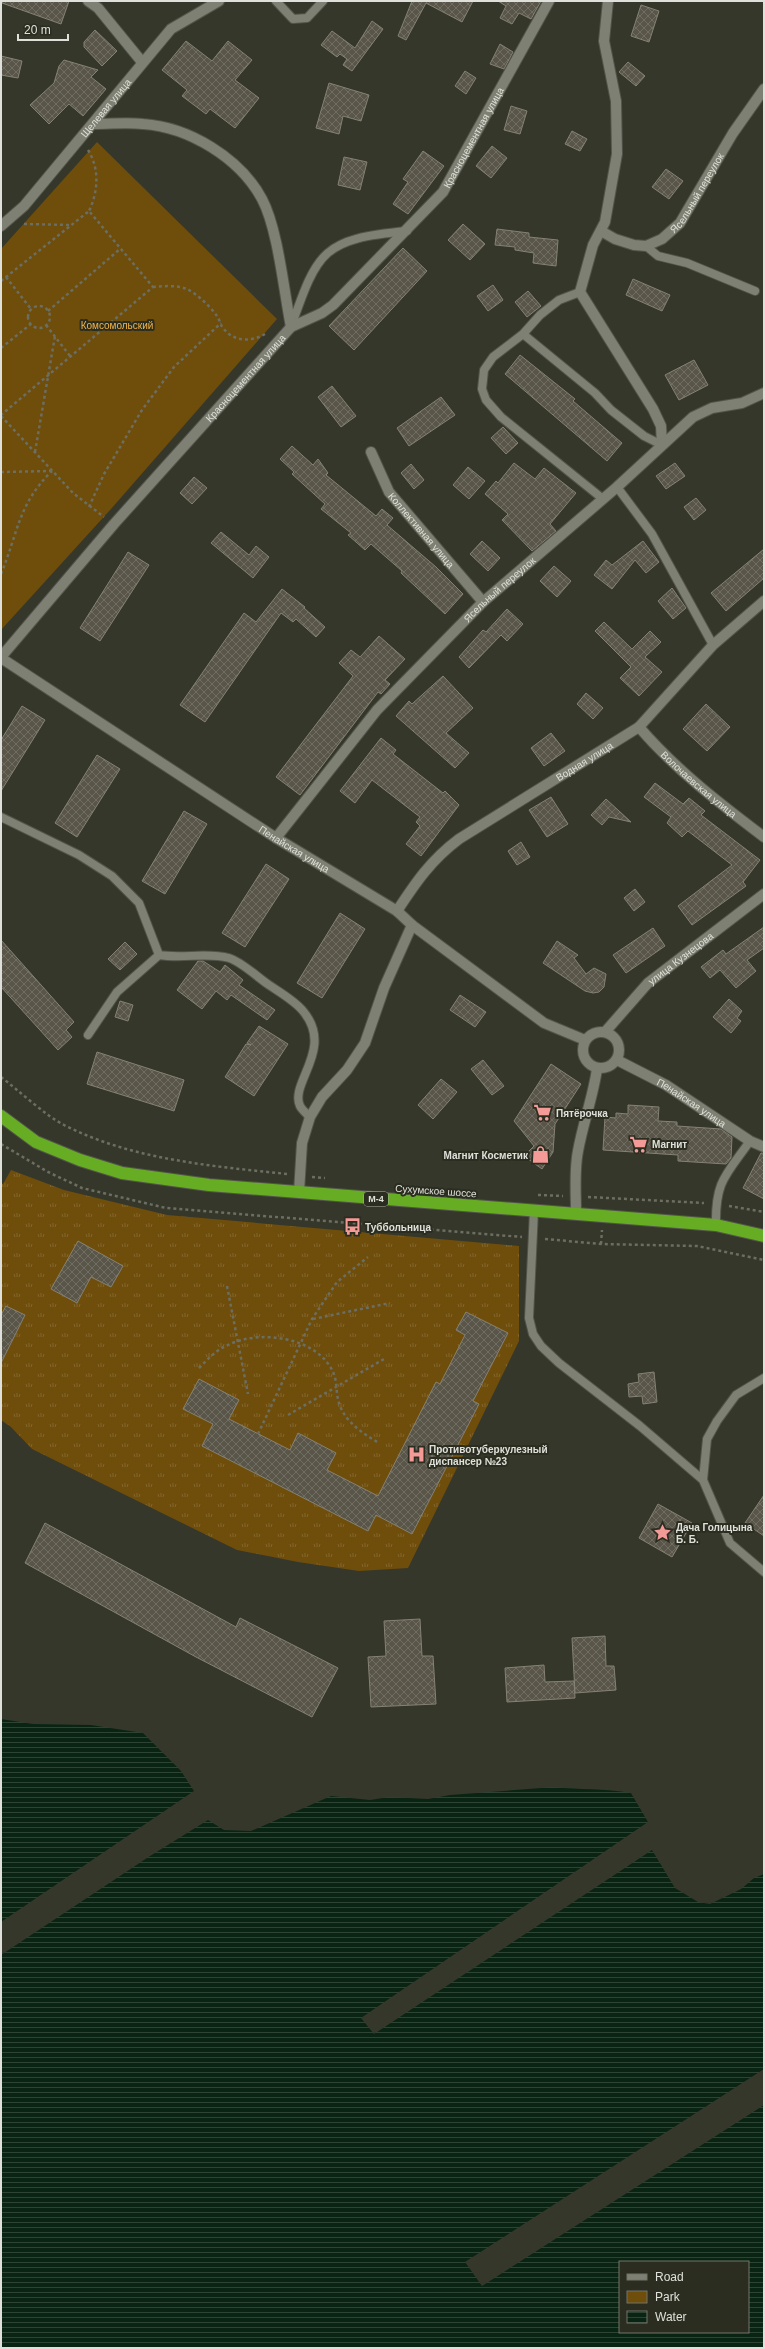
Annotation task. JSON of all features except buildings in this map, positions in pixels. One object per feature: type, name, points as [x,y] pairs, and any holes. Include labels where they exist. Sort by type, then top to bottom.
[{"type":"highway","name":"Сухумское шоссе","points":[[1,1116],[36,1142],[80,1160],[122,1173],[209,1185],[716,1225],[764,1236]]},
{"type":"street","points":[[88,1],[98,8],[142,62]]},
{"type":"street","name":"Щелевая улица","points":[[1,226],[13,218],[24,206],[80,138],[94,124],[142,62],[171,29],[219,1]]},
{"type":"street","name":"Красноцементная улица","points":[[1,658],[114,524],[291,327],[322,313],[333,305],[407,231],[443,192],[549,1]]},
{"type":"street","points":[[608,1],[604,42],[616,101],[617,154],[605,222],[593,245],[580,292],[653,409],[661,426],[662,445]]},
{"type":"street","name":"Ясельный переулок","points":[[646,246],[662,239],[680,223],[733,133],[764,88]]},
{"type":"street","points":[[94,124],[144,124],[169,128],[194,137],[227,159],[244,176],[262,199],[271,225],[291,327]]},
{"type":"street","points":[[600,231],[622,241],[646,246]]},
{"type":"street","name":"Ясельный переулок","points":[[276,838],[377,710],[483,602],[603,500],[693,417],[712,408],[742,403],[764,393]]},
{"type":"street","name":"Коллективная улица","points":[[371,452],[389,492],[483,602]]},
{"type":"street","name":"Водная улица","points":[[398,911],[424,871],[446,848],[639,727],[713,645],[764,601]]},
{"type":"street","name":"Пенайская улица","points":[[1,658],[276,838],[398,911],[412,925],[544,1023],[585,1040]]},
{"type":"street","name":"Волочаевская улица","points":[[639,727],[658,750],[719,803],[764,837]]},
{"type":"street","name":"улица Кузнецова","points":[[605,1032],[648,983],[764,894]]},
{"type":"street","points":[[299,1192],[302,1143],[310,1118],[322,1097],[347,1070],[365,1043],[384,988],[412,925]]},
{"type":"street","points":[[605,1032],[613,1036],[618,1043],[620,1052],[617,1060],[612,1066],[597,1069],[589,1065],[584,1057],[582,1049],[585,1040],[590,1035],[605,1032]]},
{"type":"street","name":"Пенайская улица","points":[[617,1060],[666,1085],[750,1141],[764,1147]]},
{"type":"street","points":[[576,1213],[578,1150],[591,1104],[597,1069]]},
{"type":"lane","points":[[276,1],[293,19],[307,18],[323,1]]},
{"type":"lane","points":[[291,327],[307,282],[317,262],[335,246],[353,239],[407,231]]},
{"type":"lane","points":[[646,246],[658,256],[687,263],[755,291]]},
{"type":"lane","points":[[580,292],[559,300],[540,315],[522,334],[493,357],[484,370],[482,389],[486,400],[501,416],[603,500]]},
{"type":"lane","points":[[522,334],[595,393],[611,410],[644,436],[662,445]]},
{"type":"lane","points":[[617,487],[652,534],[713,645]]},
{"type":"lane","points":[[1,817],[79,855],[112,876],[139,903],[159,955]]},
{"type":"lane","points":[[88,1034],[117,992],[159,955]]},
{"type":"lane","points":[[159,955],[177,958],[213,955],[231,959],[304,1011],[315,1033],[313,1056],[298,1092],[300,1106],[310,1118]]},
{"type":"lane","points":[[716,1225],[715,1204],[717,1191],[723,1179],[750,1141]]},
{"type":"lane","points":[[534,1210],[531,1238],[529,1318],[533,1334],[541,1346],[703,1480],[730,1543],[764,1572]]},
{"type":"lane","points":[[703,1480],[707,1439],[717,1420],[736,1395],[764,1378]]},
{"type":"path","points":[[1,281],[89,211],[96,191],[97,180],[90,153],[80,138]]},
{"type":"path","points":[[89,211],[153,287]]},
{"type":"path","points":[[13,218],[26,225],[72,225]]},
{"type":"path","points":[[48,311],[120,249]]},
{"type":"path","points":[[6,277],[31,308]]},
{"type":"path","points":[[114,524],[72,493],[1,415],[153,287],[168,286],[186,289],[209,306],[221,323],[223,329],[231,336],[242,340],[259,338],[276,328],[291,327]]},
{"type":"path","points":[[39,305],[48,311],[50,317],[46,324],[38,328],[31,324],[28,316],[31,308],[39,305]]},
{"type":"path","points":[[89,507],[104,474],[142,410],[174,367],[221,323]]},
{"type":"path","points":[[1,348],[31,324]]},
{"type":"path","points":[[46,324],[70,356]]},
{"type":"path","points":[[35,453],[50,374],[55,336]]},
{"type":"path","points":[[1,472],[52,471]]},
{"type":"path","points":[[1,574],[10,551],[21,512],[37,486],[52,471]]},
{"type":"path","points":[[1,1077],[62,1124],[107,1142],[188,1164],[331,1179]]},
{"type":"path","points":[[1,1144],[48,1172],[82,1188],[166,1208],[601,1244],[697,1246],[764,1260]]},
{"type":"path","points":[[534,1195],[715,1204],[764,1212]]},
{"type":"path","points":[[258,1434],[312,1319],[337,1282],[368,1257]]},
{"type":"path","points":[[227,1286],[248,1394]]},
{"type":"path","points":[[312,1319],[390,1303]]},
{"type":"path","points":[[199,1368],[215,1352],[238,1341],[279,1336],[300,1344],[314,1351],[326,1362],[333,1373],[338,1401],[344,1414],[357,1429],[379,1443]]},
{"type":"path","points":[[288,1415],[384,1359]]},
{"type":"green space","name":"Комсомольский","points":[[97,142],[277,319],[111,509],[1,630],[1,249]]},
{"type":"green space","points":[[11,1170],[64,1190],[167,1215],[519,1246],[519,1341],[408,1568],[359,1571],[298,1562],[237,1550],[32,1449],[11,1427],[1,1420],[1,1183],[3,1184]]},
{"type":"water","points":[[1,1719],[33,1724],[91,1725],[143,1733],[181,1771],[194,1791],[1,1922]]},
{"type":"water","points":[[554,1787],[621,1791],[631,1793],[648,1822],[361,2018],[374,2034],[652,1850],[675,1888],[698,1902],[710,1904],[741,1889],[754,1878],[764,1874],[764,2069],[465,2262],[482,2286],[764,2105],[764,2348],[1,2348],[1,1955],[150,1856],[208,1820],[224,1830],[251,1831],[331,1796],[370,1800],[389,1797],[428,1799],[450,1795]]},
{"type":"place","name":"Пятёрочка","points":[[543,1113]]},
{"type":"place","name":"Магнит","points":[[639,1144]]},
{"type":"place","name":"Магнит Косметик","points":[[541,1155]]},
{"type":"place","name":"Туббольница","points":[[352,1227]]},
{"type":"place","name":"Противотуберкулезный диспансер №23","points":[[416,1455]]},
{"type":"place","name":"Дача Голицына Б. Б.","points":[[663,1533]]}]
